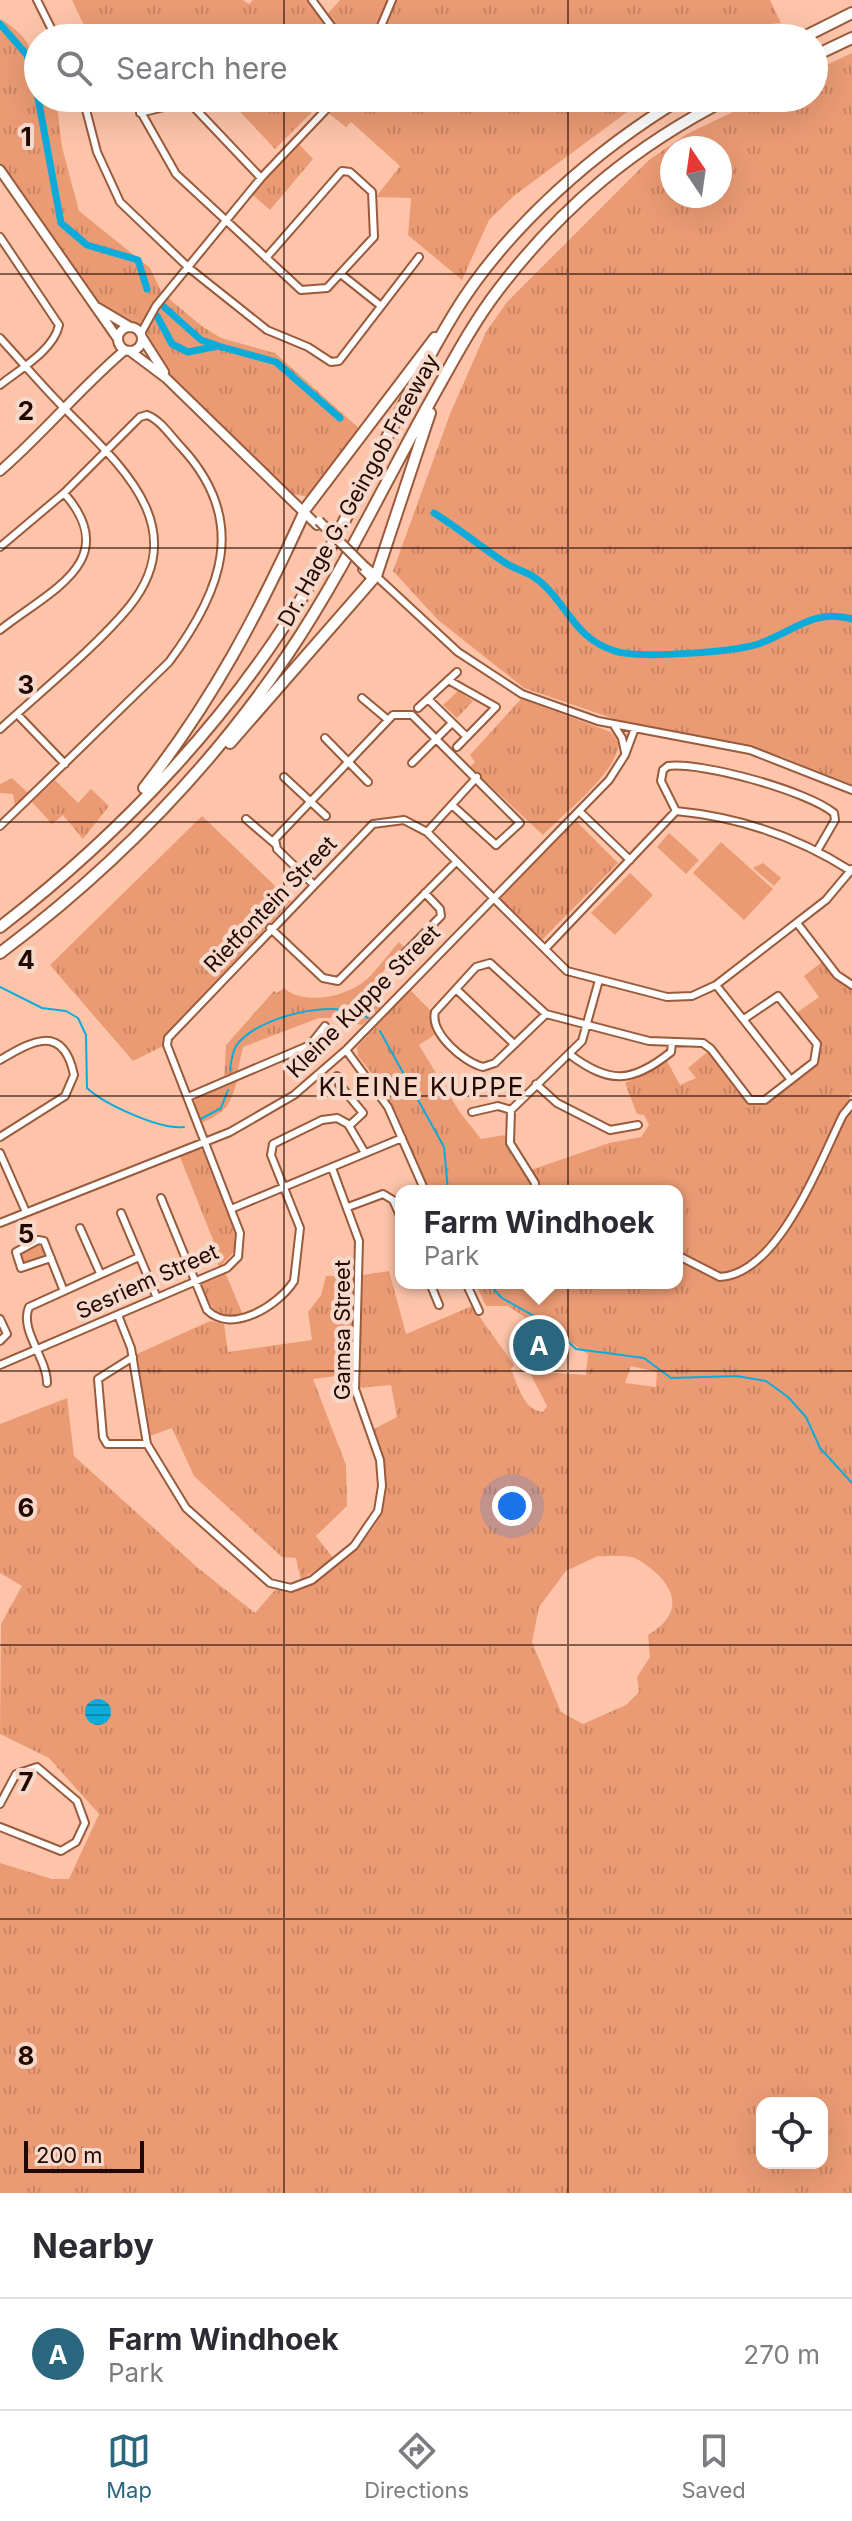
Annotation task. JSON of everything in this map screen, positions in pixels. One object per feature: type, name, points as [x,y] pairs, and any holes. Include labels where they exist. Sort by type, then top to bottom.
[{"type":"highway","points":[[828,25],[852,13]]},
{"type":"highway","points":[[828,49],[852,38]]},
{"type":"highway","name":"Dr. Hage G. Geingob Freeway","points":[[0,927],[45,892],[113,827],[206,730],[294,609],[457,309],[551,198],[617,139],[660,112]]},
{"type":"highway","name":"Dr. Hage G. Geingob Freeway","points":[[0,953],[99,873],[194,778],[242,717],[317,607],[440,385],[499,289],[595,185],[653,140],[704,112]]},
{"type":"highway","points":[[113,827],[211,696],[273,582],[305,510],[457,309]]},
{"type":"highway","points":[[194,778],[224,749],[374,578],[440,385]]},
{"type":"main road","points":[[0,170],[123,346],[166,378],[305,510]]},
{"type":"main road","points":[[94,305],[137,332],[164,373],[374,578]]},
{"type":"main road","points":[[0,471],[65,410],[109,363],[123,346],[121,330],[137,332]]},
{"type":"main road","points":[[123,346],[140,347],[137,332]]},
{"type":"street","points":[[37,0],[49,24]]},
{"type":"street","points":[[312,0],[330,24]]},
{"type":"street","points":[[382,24],[392,0]]},
{"type":"street","points":[[87,112],[97,152],[117,198],[189,268],[271,333],[308,347],[334,363],[419,257]]},
{"type":"street","points":[[144,112],[140,113],[173,170],[225,223],[266,258],[305,291],[327,288],[342,275],[375,234],[372,192],[347,171],[340,173],[266,258]]},
{"type":"street","points":[[198,112],[261,178]]},
{"type":"street","points":[[137,332],[261,178],[324,112]]},
{"type":"street","points":[[0,237],[59,325],[52,339],[26,366],[0,385]]},
{"type":"street","points":[[342,275],[381,306]]},
{"type":"street","points":[[0,338],[130,477],[150,515],[152,551],[146,577],[126,611],[0,729]]},
{"type":"street","points":[[0,547],[64,493],[140,417],[153,417],[205,476],[222,521],[223,545],[209,596],[186,640],[144,688],[0,826]]},
{"type":"street","points":[[0,630],[73,573],[82,560],[88,540],[86,523],[64,493]]},
{"type":"street","points":[[374,578],[449,647],[496,682],[543,705],[634,732],[750,750],[809,770],[852,790]]},
{"type":"street","points":[[374,578],[452,647],[497,680],[569,713],[634,732]]},
{"type":"street","points":[[418,708],[457,672]]},
{"type":"street","points":[[448,680],[496,707],[457,747]]},
{"type":"street","points":[[362,698],[387,719]]},
{"type":"street","points":[[428,699],[467,737]]},
{"type":"street","points":[[274,843],[387,719],[398,713],[409,714],[437,738],[518,819],[518,828],[502,843],[490,843],[452,805]]},
{"type":"street","points":[[17,714],[65,764]]},
{"type":"street","points":[[412,763],[452,723]]},
{"type":"street","points":[[615,727],[622,738],[625,755]]},
{"type":"street","name":"Kleine Kuppe Street","points":[[0,1223],[204,1142],[277,1107],[346,1050],[609,780],[625,755],[634,732]]},
{"type":"street","points":[[325,738],[368,782]]},
{"type":"street","points":[[676,811],[661,781],[663,770],[668,766],[756,780],[808,799],[834,813],[835,820],[817,851]]},
{"type":"street","points":[[284,777],[326,816]]},
{"type":"street","points":[[477,777],[427,832],[569,972],[667,997],[692,996],[716,985],[833,894],[852,870],[817,851],[730,819],[676,811]]},
{"type":"street","points":[[579,811],[630,860]]},
{"type":"street","points":[[545,949],[676,811]]},
{"type":"street","points":[[246,819],[313,884]]},
{"type":"street","name":"Rietfontein Street","points":[[204,1142],[167,1045],[168,1038],[270,928],[373,824],[404,820],[427,832]]},
{"type":"street","points":[[270,928],[323,978],[338,981],[456,862]]},
{"type":"street","points":[[400,958],[441,916],[440,909],[425,893]]},
{"type":"street","points":[[797,923],[837,975],[852,985]]},
{"type":"street","points":[[546,1014],[495,1063],[480,1067],[437,1030],[435,1012],[480,964],[490,963],[546,1014],[649,1041],[703,1043],[750,1100],[765,1100],[814,1062],[818,1054],[817,1044],[786,1001],[778,996],[771,997],[744,1019]]},
{"type":"street","points":[[534,1185],[510,1143],[511,1110],[582,1041],[599,980]]},
{"type":"street","points":[[716,985],[791,1080]]},
{"type":"street","points":[[456,989],[514,1044]]},
{"type":"street","points":[[188,1097],[310,1045],[325,1026]]},
{"type":"street","points":[[0,1060],[30,1042],[48,1041],[64,1049],[74,1075],[65,1096],[0,1137]]},
{"type":"street","points":[[569,1054],[592,1071],[620,1078],[663,1059],[671,1052],[672,1043]]},
{"type":"street","points":[[346,1050],[379,1092],[422,1185]]},
{"type":"street","points":[[337,1076],[339,1084],[363,1113],[349,1126]]},
{"type":"street","points":[[536,1084],[557,1103],[610,1130],[638,1125]]},
{"type":"street","points":[[683,1258],[720,1277],[745,1271],[770,1248],[794,1213],[843,1115],[852,1104]]},
{"type":"street","points":[[472,1112],[498,1106],[511,1110]]},
{"type":"street","points":[[161,1198],[207,1310],[229,1320],[261,1311],[289,1289],[294,1281],[300,1235],[271,1153],[273,1144],[332,1117],[349,1126],[365,1153]]},
{"type":"street","points":[[231,1209],[402,1138]]},
{"type":"street","name":"Sesriem Street","points":[[0,1365],[227,1268],[238,1257],[241,1242],[204,1142]]},
{"type":"street","points":[[0,1153],[26,1212]]},
{"type":"street","name":"Gamsa Street","points":[[118,1315],[133,1357],[147,1444],[186,1508],[279,1587],[302,1586],[361,1538],[378,1511],[382,1473],[355,1389],[360,1249],[332,1168]]},
{"type":"street","points":[[348,1207],[382,1194],[395,1204]]},
{"type":"street","points":[[121,1213],[157,1298]]},
{"type":"street","points":[[80,1228],[100,1273]]},
{"type":"street","points":[[51,1258],[21,1268],[16,1252],[42,1239],[51,1258],[63,1289]]},
{"type":"street","points":[[47,1383],[47,1371],[26,1319],[27,1310],[36,1301],[139,1257]]},
{"type":"street","points":[[432,1289],[439,1305]]},
{"type":"street","points":[[469,1289],[479,1311]]},
{"type":"street","points":[[0,1319],[7,1334],[0,1341]]},
{"type":"street","points":[[133,1357],[98,1379],[103,1437],[107,1444],[116,1447],[147,1444]]},
{"type":"street","points":[[0,1804],[16,1774],[37,1767],[77,1801],[85,1823],[76,1842],[61,1851],[0,1827]]},
{"type":"green space","points":[[72,0],[243,0],[249,4],[253,0],[307,0],[325,24],[83,24]]},
{"type":"green space","points":[[340,0],[388,0],[379,24],[328,24],[324,18]]},
{"type":"green space","points":[[396,0],[770,0],[781,23],[770,24],[386,24]]},
{"type":"green space","points":[[0,19],[24,39],[24,112],[58,112],[62,147],[79,211],[150,268],[162,293],[203,327],[221,338],[275,353],[361,430],[308,497],[293,494],[208,416],[166,369],[146,329],[137,323],[134,327],[94,305],[0,170]]},
{"type":"green space","points":[[852,53],[852,787],[783,757],[623,722],[524,688],[438,620],[393,571],[450,414],[486,332],[507,302],[660,152],[660,208],[732,208],[732,136],[684,136],[733,112],[828,112],[828,64]]},
{"type":"green space","points":[[240,112],[312,112],[275,149]]},
{"type":"green space","points":[[327,112],[627,112],[515,195],[489,220],[462,280],[408,235],[411,198],[376,197],[400,166],[351,122],[346,127]]},
{"type":"green space","points":[[297,142],[313,159],[270,210],[253,195]]},
{"type":"green space","points":[[458,691],[473,701],[457,718],[443,705]]},
{"type":"green space","points":[[521,699],[611,732],[619,743],[616,755],[600,779],[543,835],[470,767],[475,762],[470,755]]},
{"type":"green space","points":[[12,778],[29,794],[15,806],[13,794],[0,793],[0,784]]},
{"type":"green space","points":[[55,780],[78,803],[91,789],[109,806],[83,839],[63,815],[52,824],[32,802]]},
{"type":"green space","points":[[202,816],[291,901],[165,1037],[165,1045],[133,1061],[50,965]]},
{"type":"green space","points":[[576,821],[618,863],[542,940],[499,898]]},
{"type":"green space","points":[[669,833],[699,860],[686,874],[657,847]]},
{"type":"green space","points":[[721,842],[773,889],[744,920],[693,873]]},
{"type":"green space","points":[[763,863],[781,878],[774,886],[753,868]]},
{"type":"green space","points":[[630,873],[653,895],[615,935],[591,913]]},
{"type":"green space","points":[[399,942],[404,947],[392,957],[373,989],[384,1004],[362,1025],[319,1018],[243,1047],[237,1074],[224,1079],[226,1045],[274,991],[277,993],[284,988],[292,994],[313,998],[348,991],[366,980]]},
{"type":"green space","points":[[822,962],[837,981],[852,988],[852,1092],[849,1095],[852,1104],[852,2193],[0,2193],[0,1863],[52,1879],[69,1879],[99,1814],[49,1758],[0,1734],[1,1624],[22,1586],[0,1573],[0,1424],[67,1398],[74,1456],[198,1568],[255,1613],[275,1590],[293,1589],[315,1581],[354,1550],[368,1535],[384,1506],[385,1472],[374,1429],[397,1417],[391,1385],[359,1388],[363,1275],[389,1271],[406,1334],[472,1306],[514,1365],[511,1369],[526,1402],[543,1412],[547,1406],[529,1371],[586,1375],[588,1354],[570,1342],[559,1344],[548,1325],[538,1326],[508,1306],[486,1306],[478,1289],[683,1289],[683,1185],[540,1185],[531,1170],[609,1143],[641,1137],[649,1125],[644,1115],[637,1114],[625,1083],[667,1061],[680,1085],[696,1078],[688,1068],[711,1049],[750,1100],[765,1100],[814,1062],[817,1044],[795,1014],[819,997],[804,976]],"holes":[[[631,1366],[657,1372],[656,1387],[625,1383]],[[598,1556],[637,1559],[659,1576],[667,1586],[672,1606],[669,1616],[648,1635],[650,1657],[637,1677],[639,1692],[626,1705],[583,1724],[561,1712],[532,1642],[539,1607],[566,1571]]]},
{"type":"green space","points":[[410,990],[431,1011],[436,1034],[419,1045],[459,1111],[481,1139],[505,1135],[507,1148],[533,1185],[426,1185],[381,1085],[358,1056],[357,1047]]},
{"type":"green space","points":[[237,1080],[226,1107],[201,1123],[194,1102],[197,1097]]},
{"type":"green space","points":[[199,1149],[203,1151],[235,1233],[234,1252],[219,1268],[213,1240],[180,1157]]},
{"type":"green space","points":[[40,1243],[48,1257],[23,1264],[20,1254]]},
{"type":"green space","points":[[225,1272],[243,1315],[220,1314],[204,1291],[201,1283]]},
{"type":"green space","points":[[326,1276],[356,1276],[352,1374],[313,1379],[346,1465],[347,1506],[316,1536],[333,1558],[301,1580],[296,1558],[282,1557],[194,1476],[172,1428],[150,1436],[137,1354],[210,1321],[224,1324],[228,1352],[312,1340],[308,1312],[321,1295]]},
{"type":"water","points":[[98,1699],[107,1703],[111,1712],[107,1721],[98,1725],[89,1721],[85,1712],[89,1703]]},
{"type":"waterway","points":[[0,24],[24,52]]},
{"type":"waterway","points":[[41,112],[61,223],[87,245],[138,260],[147,289]]},
{"type":"waterway","points":[[163,306],[201,340],[216,345]]},
{"type":"waterway","points":[[157,316],[172,344],[188,352],[218,346],[276,362],[340,418]]},
{"type":"waterway","points":[[434,513],[504,562],[539,581],[583,632],[615,651],[665,654],[732,649],[761,643],[805,622],[827,616],[852,619]]},
{"type":"waterway","points":[[0,987],[42,1008],[66,1011],[78,1018],[86,1035],[87,1088],[119,1108],[147,1120],[184,1127]]},
{"type":"waterway","points":[[230,1070],[236,1046],[246,1035],[279,1018],[338,1009],[368,1018]]},
{"type":"waterway","points":[[380,1031],[444,1147],[447,1185]]},
{"type":"waterway","points":[[201,1119],[221,1108],[228,1090]]},
{"type":"waterway","points":[[494,1289],[502,1298],[550,1325],[576,1349],[644,1358],[671,1378],[737,1376],[766,1381],[788,1397],[806,1417],[820,1448],[852,1483]]},
{"type":"place","name":"Farm Windhoek","points":[[539,1345]]},
{"type":"district","name":"KLEINE KUPPE","points":[[422,1086]]}]
